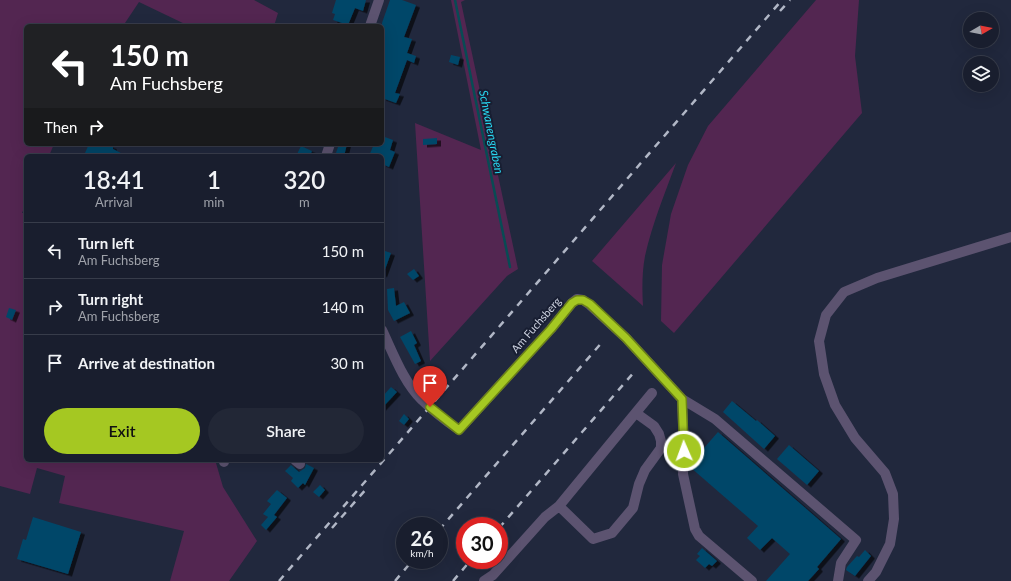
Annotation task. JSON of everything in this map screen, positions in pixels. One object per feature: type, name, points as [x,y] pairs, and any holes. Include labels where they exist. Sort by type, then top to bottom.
[{"type":"street","points":[[371,24],[379,0]]},
{"type":"street","points":[[868,581],[876,572],[890,544],[894,518],[893,494],[885,473],[856,438],[835,405],[824,374],[819,341],[826,315],[844,292],[878,278],[1011,237]]},
{"type":"street","name":"Am Fuchsberg","points":[[384,334],[408,382],[415,392],[422,400],[459,430],[551,329],[572,303],[577,300],[583,300],[590,304],[626,338],[682,399]]},
{"type":"street","points":[[484,581],[493,575],[545,516],[559,506],[652,393]]},
{"type":"street","points":[[682,399],[684,451],[683,474],[695,529],[699,536],[752,581]]},
{"type":"street","points":[[682,399],[715,419],[856,540],[841,563],[838,581]]},
{"type":"street","points":[[559,506],[593,539],[612,533],[633,508],[645,470],[661,448],[659,434],[654,426],[636,413]]},
{"type":"shaded area","points":[[0,0],[254,0],[278,13],[275,24],[185,24],[139,2],[124,24],[24,24],[24,146],[53,146],[50,154],[24,154],[24,208],[22,213],[24,213],[24,462],[216,462],[223,487],[257,541],[229,581],[170,581],[184,531],[59,503],[65,476],[37,468],[30,494],[0,486]]},
{"type":"shaded area","points":[[451,0],[465,0],[461,2],[518,269],[507,276],[430,361],[415,123],[481,150]]},
{"type":"shaded area","points":[[816,0],[859,0],[855,56],[862,113],[674,333],[661,321],[662,265],[671,214],[688,165],[708,126]]},
{"type":"shaded area","points":[[676,163],[655,220],[645,256],[642,281],[643,306],[592,261]]},
{"type":"building","points":[[336,0],[366,0],[363,11],[355,8],[348,24],[333,20],[335,14],[332,13]]},
{"type":"building","points":[[390,0],[402,0],[416,5],[404,37],[412,39],[407,53],[416,56],[414,63],[407,60],[395,93],[400,94],[396,103],[384,99],[384,24],[382,23]]},
{"type":"building","points":[[451,55],[460,57],[458,65],[449,62]]},
{"type":"building","points":[[384,137],[393,140],[390,150],[395,152],[389,167],[384,165],[384,154],[370,154],[373,146],[384,146]]},
{"type":"building","points":[[437,138],[437,144],[423,145],[423,139]]},
{"type":"building","points":[[88,146],[111,146],[113,147],[113,149],[123,154],[87,154],[85,153]]},
{"type":"building","points":[[301,146],[312,151],[311,154],[297,154]]},
{"type":"building","points":[[338,146],[346,146],[344,154],[336,154]]},
{"type":"building","points":[[384,251],[391,253],[384,272]]},
{"type":"building","points":[[414,269],[419,276],[413,280],[407,274]]},
{"type":"building","points":[[394,288],[396,306],[404,302],[410,313],[394,321],[388,310],[387,289]]},
{"type":"building","points":[[9,308],[16,310],[12,320],[6,317]]},
{"type":"building","points":[[411,331],[417,343],[414,345],[421,361],[415,364],[400,337]]},
{"type":"building","points":[[391,387],[397,392],[384,406],[384,395]]},
{"type":"building","points":[[732,401],[775,436],[764,449],[723,412]]},
{"type":"building","points":[[404,414],[409,419],[404,425],[399,421]]},
{"type":"building","points":[[718,432],[841,539],[817,567],[819,569],[808,581],[766,581],[790,554],[772,538],[760,550],[747,538],[758,526],[690,467],[690,464]]},
{"type":"building","points":[[789,445],[819,471],[807,485],[777,459]]},
{"type":"building","points":[[306,464],[314,468],[305,485],[303,483],[298,488],[291,481],[293,478],[285,471],[291,465],[299,472],[305,468]]},
{"type":"building","points":[[320,485],[325,490],[319,497],[313,492]]},
{"type":"building","points":[[277,490],[287,498],[274,515],[277,517],[266,530],[261,525],[268,517],[263,514],[271,504],[267,501]]},
{"type":"building","points":[[33,517],[81,532],[68,574],[17,559],[23,539],[26,540]]},
{"type":"building","points":[[702,548],[717,561],[712,566],[709,564],[705,568],[696,560],[700,556],[697,554]]},
{"type":"building","points":[[865,550],[871,556],[855,576],[846,570],[847,567]]},
{"type":"waterway","name":"Schwanengraben","points":[[455,0],[510,267]]},
{"type":"railway","points":[[384,460],[782,0]]},
{"type":"railway","points":[[780,11],[790,0]]},
{"type":"railway","points":[[448,520],[604,340]]},
{"type":"railway","points":[[508,518],[635,371]]},
{"type":"railway","points":[[279,581],[382,462]]},
{"type":"railway","points":[[332,528],[368,487]]},
{"type":"railway","points":[[395,581],[405,569]]},
{"type":"railway","points":[[453,581],[463,569]]},
{"type":"route","points":[[430,407],[459,430],[551,329],[572,303],[577,300],[583,300],[590,304],[626,338],[682,399],[684,451]]}]
